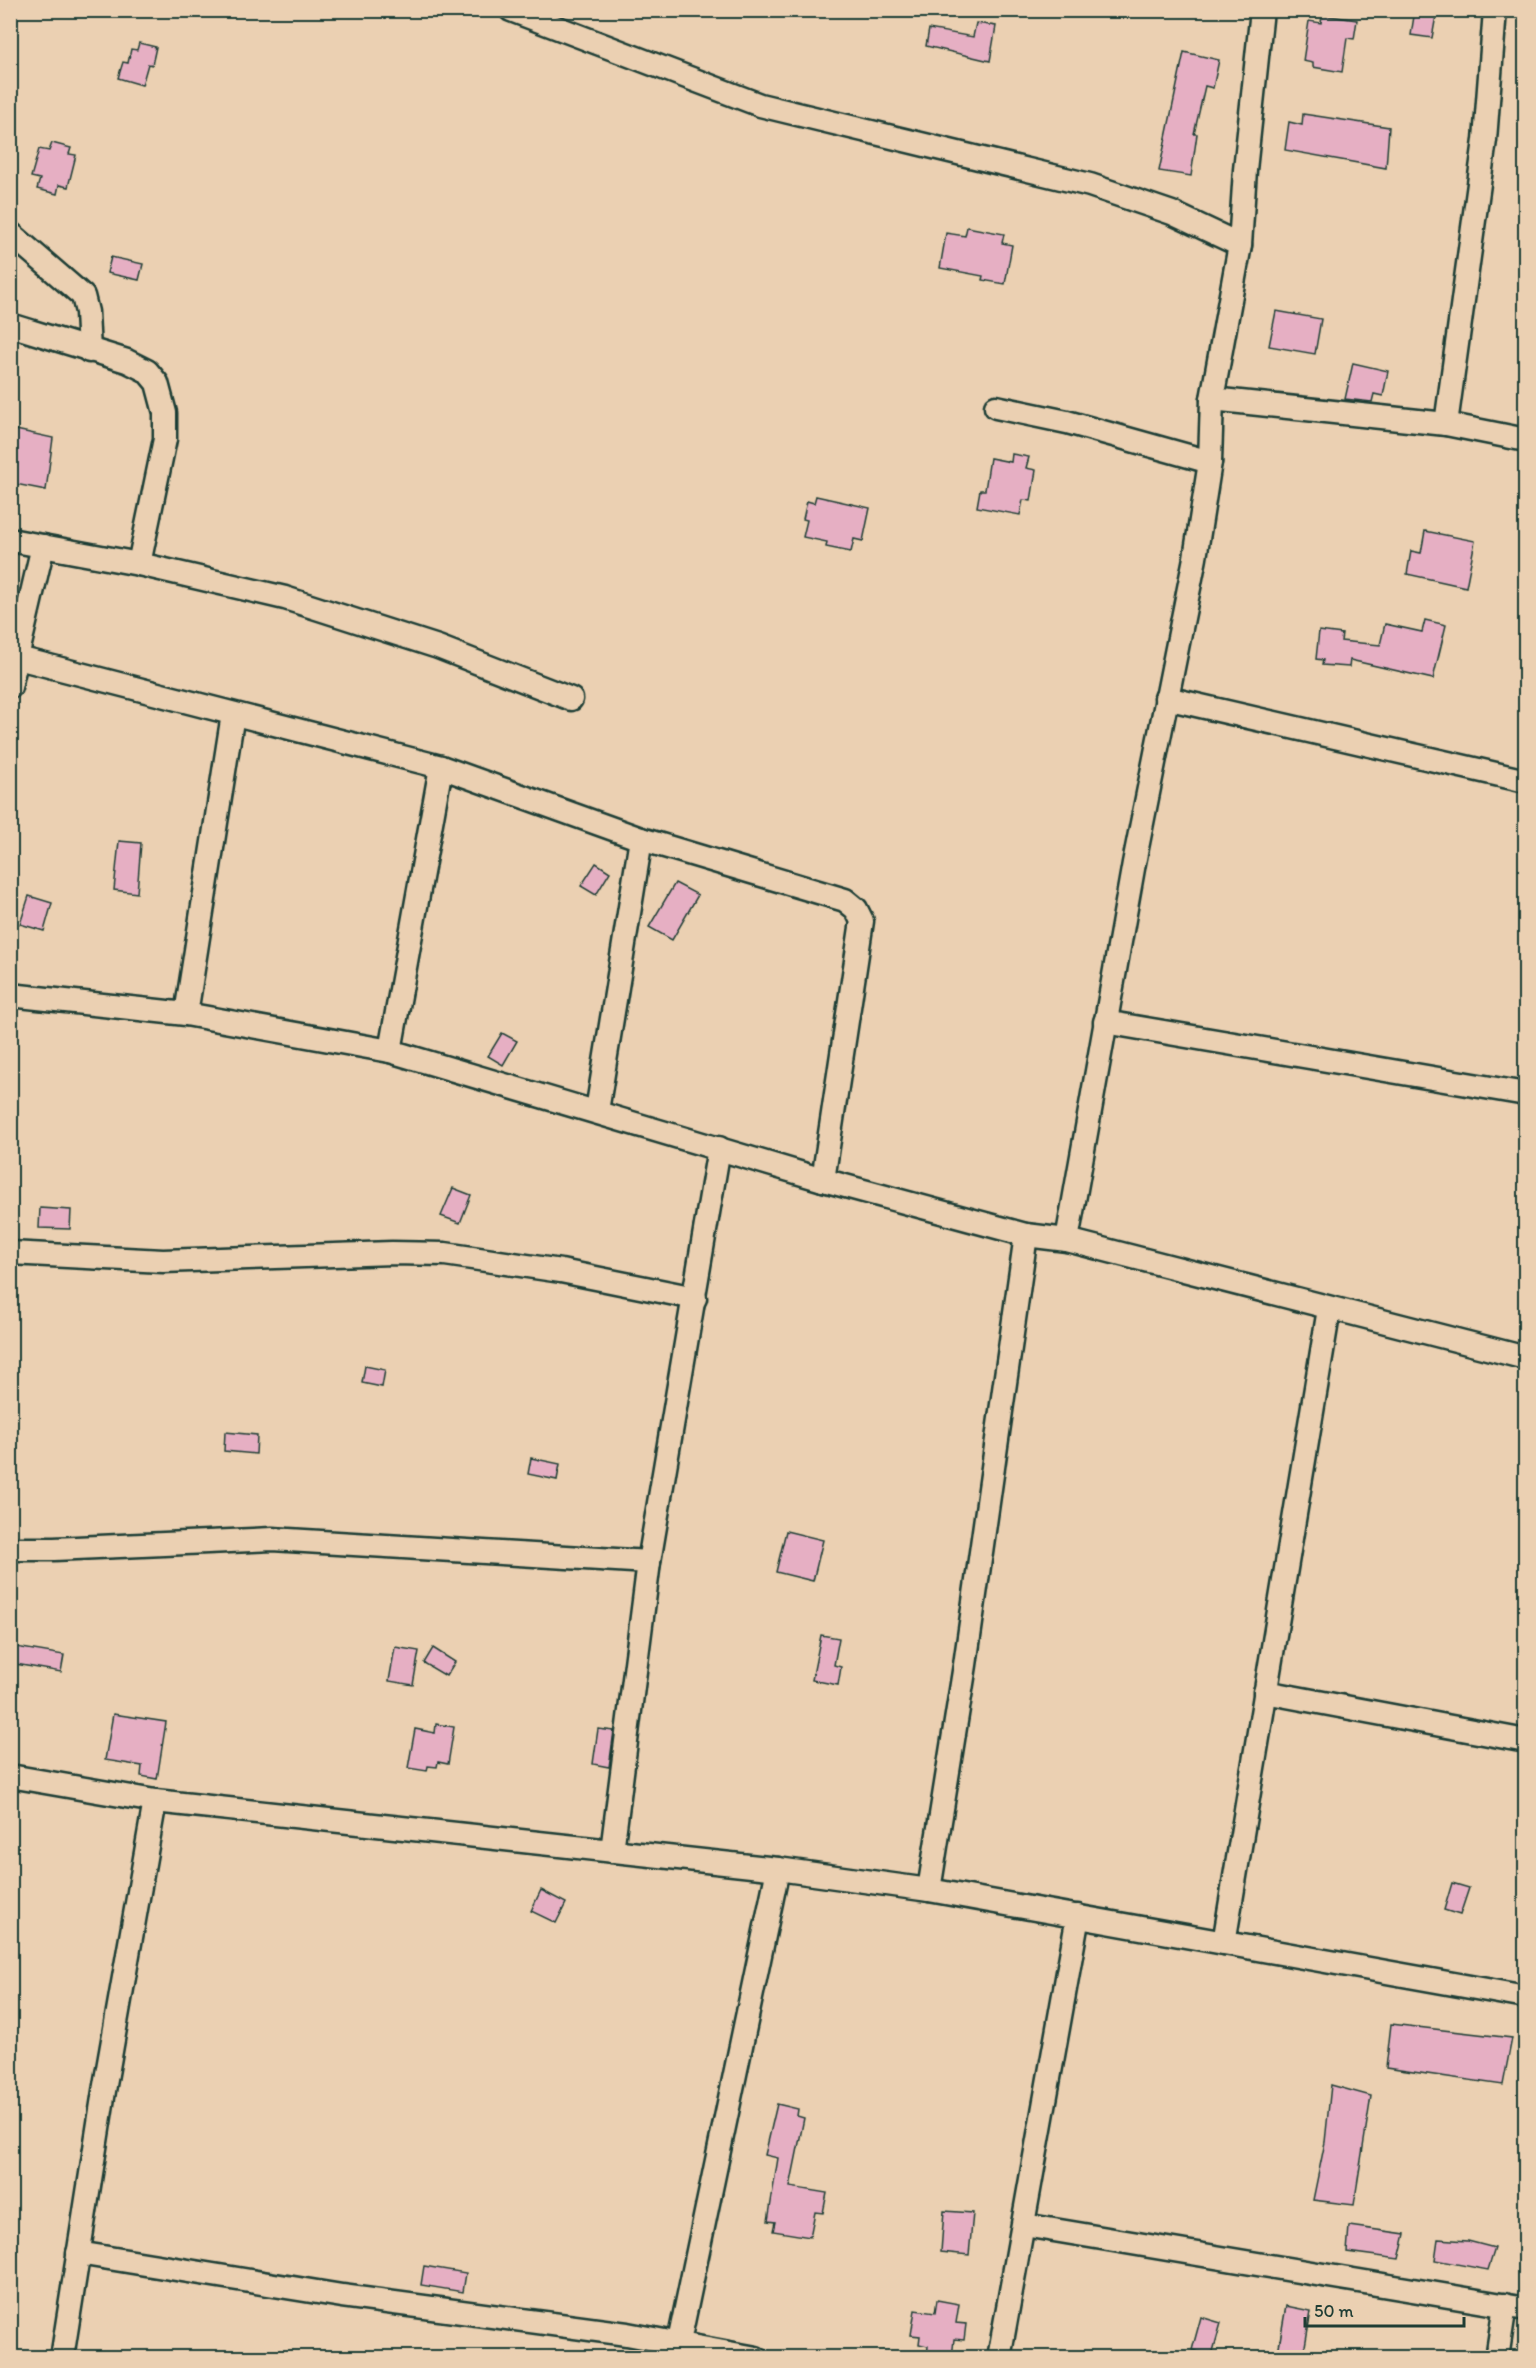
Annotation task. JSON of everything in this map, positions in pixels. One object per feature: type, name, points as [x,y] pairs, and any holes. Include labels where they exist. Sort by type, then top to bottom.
[{"type":"street","points":[[512,10],[760,105],[1090,185],[1172,213],[1240,244]]},
{"type":"street","points":[[1067,1240],[1104,1022],[1195,558],[1210,462],[1212,399],[1240,244],[1245,170],[1262,10]]},
{"type":"street","points":[[1446,424],[1482,163],[1495,10]]},
{"type":"street","points":[[10,233],[83,296],[87,312],[89,351]]},
{"type":"street","points":[[10,325],[127,361],[147,371],[157,383],[165,413],[165,439],[139,564]]},
{"type":"street","points":[[1212,399],[1446,424],[1526,440]]},
{"type":"street","points":[[996,407],[1067,422],[1210,462]]},
{"type":"street","points":[[10,540],[139,564],[285,598],[368,623],[571,699]]},
{"type":"street","points":[[10,687],[44,546]]},
{"type":"street","points":[[18,658],[441,767],[641,839],[845,900],[856,909],[862,921],[823,1180]]},
{"type":"street","points":[[1166,698],[1526,782]]},
{"type":"street","points":[[186,1014],[233,714]]},
{"type":"street","points":[[390,1051],[441,767]]},
{"type":"street","points":[[597,1111],[641,839]]},
{"type":"street","points":[[10,995],[186,1014],[390,1051],[823,1180],[1026,1235],[1067,1240],[1329,1310],[1526,1358]]},
{"type":"street","points":[[1104,1022],[1526,1094]]},
{"type":"street","points":[[612,1851],[649,1562],[719,1148]]},
{"type":"street","points":[[929,1890],[965,1665],[1026,1235]]},
{"type":"street","points":[[10,1254],[163,1261],[371,1254],[445,1254],[561,1271],[695,1298]]},
{"type":"street","points":[[1224,1943],[1329,1310]]},
{"type":"street","points":[[10,1549],[272,1539],[649,1562]]},
{"type":"street","points":[[1265,1692],[1526,1741]]},
{"type":"street","points":[[10,1776],[155,1801],[778,1869],[929,1890],[1526,1997]]},
{"type":"street","points":[[62,2358],[155,1801]]},
{"type":"street","points":[[677,2350],[778,1869]]},
{"type":"street","points":[[999,2358],[1077,1916]]},
{"type":"street","points":[[1024,2225],[1516,2307],[1497,2358]]},
{"type":"street","points":[[78,2253],[677,2350],[756,2358]]},
{"type":"building","points":[[1415,10],[1437,10],[1432,38],[1411,35]]},
{"type":"building","points":[[1322,15],[1357,20],[1354,39],[1347,38],[1342,72],[1313,67],[1313,63],[1303,61],[1309,21],[1321,23]]},
{"type":"building","points":[[976,23],[996,26],[990,61],[926,46],[929,29],[973,37]]},
{"type":"building","points":[[139,43],[156,47],[152,65],[148,64],[142,85],[118,78],[123,62],[128,63],[131,49],[137,50]]},
{"type":"building","points":[[1184,52],[1219,60],[1213,88],[1205,86],[1194,134],[1197,134],[1191,176],[1159,171]]},
{"type":"building","points":[[1303,114],[1389,127],[1386,168],[1285,150],[1289,122],[1302,125]]},
{"type":"building","points":[[52,143],[71,148],[69,154],[76,155],[68,187],[59,185],[57,194],[37,189],[40,179],[31,177],[39,149],[49,151]]},
{"type":"building","points":[[967,227],[1004,234],[1002,243],[1012,245],[1005,284],[982,280],[983,276],[940,268],[946,233],[965,236]]},
{"type":"building","points":[[111,257],[143,264],[139,280],[107,273]]},
{"type":"building","points":[[1276,311],[1321,319],[1315,354],[1269,346]]},
{"type":"building","points":[[1353,363],[1388,371],[1383,396],[1374,394],[1372,402],[1345,399]]},
{"type":"building","points":[[16,430],[53,438],[46,490],[10,483],[10,457]]},
{"type":"building","points":[[1012,454],[1029,457],[1026,468],[1036,470],[1031,501],[1023,500],[1020,515],[977,507],[980,490],[985,490],[990,458],[1011,462]]},
{"type":"building","points":[[816,496],[870,508],[863,541],[854,539],[851,552],[826,547],[827,542],[803,537],[807,520],[803,519],[807,501],[814,503]]},
{"type":"building","points":[[1425,531],[1475,541],[1466,587],[1407,574],[1411,551],[1421,553]]},
{"type":"building","points":[[1425,620],[1446,625],[1433,679],[1350,660],[1349,667],[1322,665],[1323,660],[1316,659],[1319,631],[1342,634],[1341,641],[1380,645],[1385,624],[1422,632]]},
{"type":"building","points":[[119,841],[141,843],[137,893],[114,890]]},
{"type":"building","points":[[596,863],[610,872],[596,895],[581,886]]},
{"type":"building","points":[[675,883],[698,895],[672,940],[649,927]]},
{"type":"building","points":[[29,896],[52,903],[44,931],[20,924]]},
{"type":"building","points":[[502,1033],[517,1041],[503,1065],[488,1056]]},
{"type":"building","points":[[453,1188],[471,1195],[460,1223],[441,1216]]},
{"type":"building","points":[[40,1208],[71,1210],[70,1229],[39,1228]]},
{"type":"building","points":[[365,1366],[385,1370],[382,1387],[362,1383]]},
{"type":"building","points":[[225,1432],[257,1435],[256,1454],[224,1451]]},
{"type":"building","points":[[531,1458],[560,1464],[557,1480],[528,1474]]},
{"type":"building","points":[[786,1531],[823,1540],[813,1581],[776,1572]]},
{"type":"building","points":[[821,1635],[839,1638],[834,1665],[841,1667],[838,1685],[812,1680]]},
{"type":"building","points":[[10,1646],[64,1655],[61,1672],[10,1663]]},
{"type":"building","points":[[395,1647],[419,1651],[413,1685],[389,1681]]},
{"type":"building","points":[[433,1648],[455,1662],[446,1676],[424,1663]]},
{"type":"building","points":[[113,1714],[166,1722],[157,1779],[141,1776],[142,1766],[105,1760]]},
{"type":"building","points":[[436,1724],[454,1727],[448,1764],[438,1762],[437,1767],[428,1766],[427,1771],[408,1768],[415,1729],[435,1733]]},
{"type":"building","points":[[598,1729],[614,1731],[609,1767],[593,1764]]},
{"type":"building","points":[[1452,1883],[1469,1888],[1460,1915],[1444,1910]]},
{"type":"building","points":[[541,1890],[566,1903],[556,1923],[531,1911]]},
{"type":"building","points":[[1391,2024],[1512,2038],[1503,2085],[1386,2068]]},
{"type":"building","points":[[1331,2085],[1371,2096],[1354,2205],[1313,2200],[1325,2142]]},
{"type":"building","points":[[777,2104],[798,2109],[797,2116],[804,2118],[790,2187],[827,2193],[823,2213],[815,2212],[810,2237],[773,2231],[775,2222],[768,2221],[778,2158],[765,2155]]},
{"type":"building","points":[[944,2211],[973,2213],[969,2255],[941,2252]]},
{"type":"building","points":[[1349,2226],[1405,2234],[1399,2259],[1347,2252]]},
{"type":"building","points":[[1438,2239],[1468,2241],[1495,2248],[1488,2270],[1435,2260]]},
{"type":"building","points":[[424,2266],[466,2273],[463,2292],[421,2285]]},
{"type":"building","points":[[937,2300],[959,2304],[956,2323],[966,2324],[964,2340],[954,2339],[952,2358],[927,2358],[928,2346],[919,2344],[920,2336],[911,2335],[915,2310],[935,2313]]},
{"type":"building","points":[[1286,2306],[1311,2311],[1303,2358],[1277,2358]]},
{"type":"building","points":[[1201,2317],[1221,2323],[1212,2355],[1192,2350]]}]
